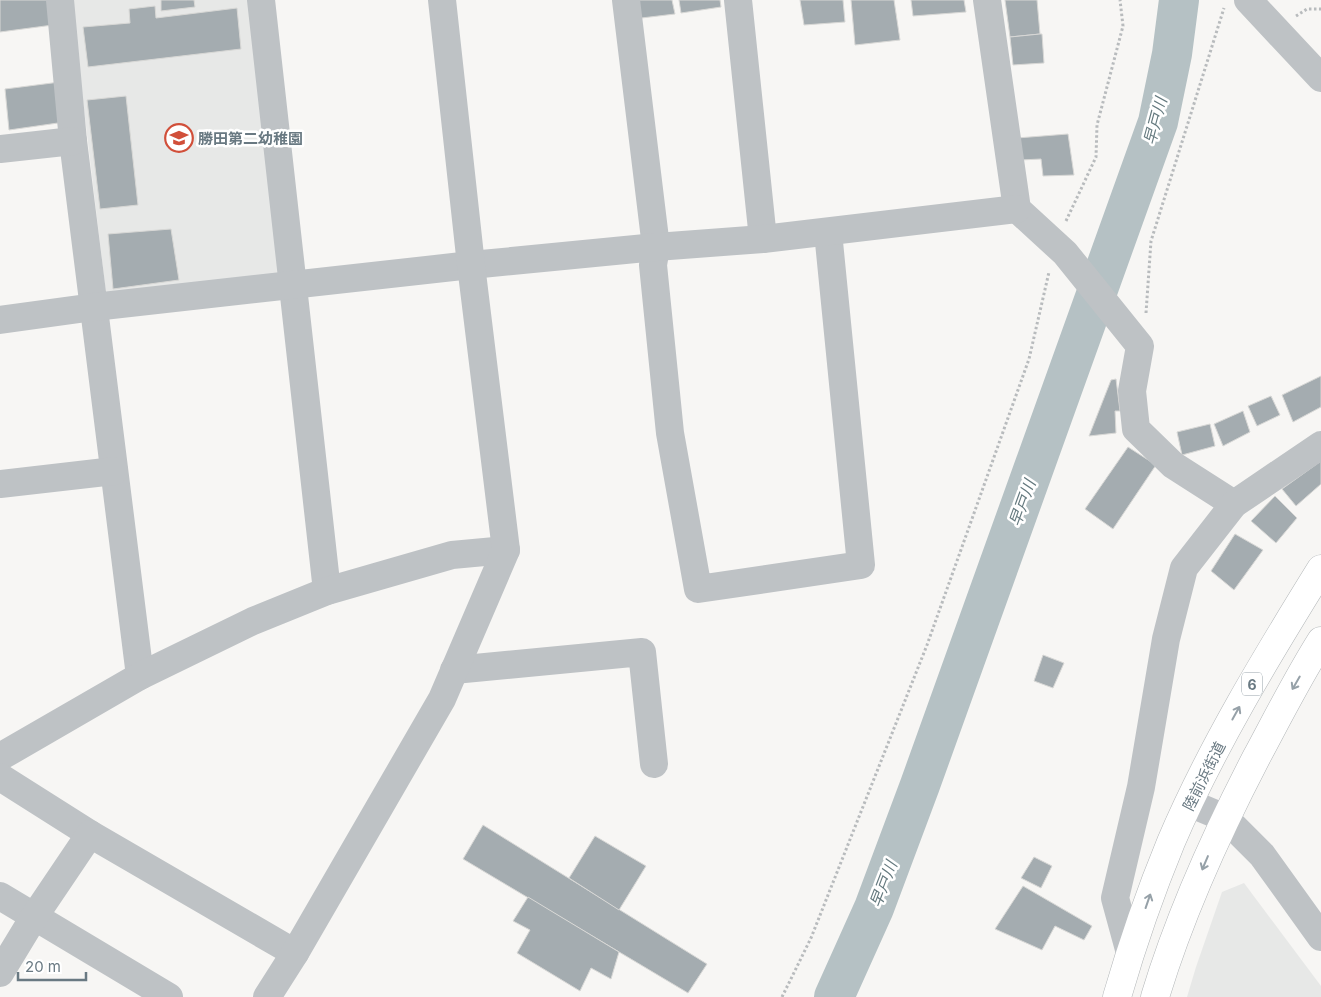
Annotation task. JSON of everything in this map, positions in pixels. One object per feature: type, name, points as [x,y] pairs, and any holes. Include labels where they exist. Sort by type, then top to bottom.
[{"type":"highway","name":"陸前浜街道","points":[[1117,997],[1130,953],[1156,880],[1189,803],[1278,639],[1321,569]]},
{"type":"highway","points":[[1154,997],[1192,893],[1225,818],[1278,715],[1321,641]]},
{"type":"street","points":[[60,0],[73,141],[140,676]]},
{"type":"street","points":[[261,0],[327,591]]},
{"type":"street","points":[[267,997],[295,953],[442,698],[506,550],[471,265],[442,0]]},
{"type":"street","points":[[626,0],[656,246],[653,265],[670,433],[698,590],[861,565],[828,232]]},
{"type":"street","points":[[738,0],[763,239]]},
{"type":"street","points":[[987,0],[1017,209],[1060,248],[1121,320],[1140,346],[1132,391],[1136,429],[1172,465],[1234,504]]},
{"type":"street","points":[[1248,0],[1321,78]]},
{"type":"street","points":[[0,149],[73,141]]},
{"type":"street","points":[[0,320],[94,307],[471,265],[656,246],[763,239],[1017,209]]},
{"type":"street","points":[[1130,953],[1115,898],[1141,787],[1166,639],[1184,568],[1234,504],[1321,445]]},
{"type":"street","points":[[0,484],[114,471]]},
{"type":"street","points":[[0,757],[140,676],[253,621],[327,591],[452,555],[506,550]]},
{"type":"street","points":[[454,670],[642,652],[654,764]]},
{"type":"street","points":[[0,777],[90,834],[295,953]]},
{"type":"street","points":[[1189,803],[1225,818],[1262,855],[1321,937]]},
{"type":"street","points":[[0,973],[34,917],[90,834]]},
{"type":"street","points":[[0,896],[169,997]]},
{"type":"path","points":[[782,997],[811,938],[928,645],[1029,359],[1060,248],[1096,157],[1096,125],[1122,26],[1120,0]]},
{"type":"path","points":[[1140,346],[1145,318],[1151,240],[1226,0]]},
{"type":"shaded area","name":"勝田第二幼稚園","points":[[71,0],[254,0],[286,276],[106,294]]},
{"type":"shaded area","points":[[1244,883],[1321,986],[1321,997],[1187,997],[1222,892]]},
{"type":"building","points":[[0,0],[50,0],[53,25],[0,32]]},
{"type":"building","points":[[161,0],[194,0],[195,7],[161,11]]},
{"type":"building","points":[[630,0],[672,0],[675,14],[633,19]]},
{"type":"building","points":[[679,0],[720,0],[721,7],[681,13]]},
{"type":"building","points":[[800,0],[843,0],[845,22],[804,25]]},
{"type":"building","points":[[851,0],[894,0],[900,40],[855,45]]},
{"type":"building","points":[[911,0],[964,0],[966,12],[913,16]]},
{"type":"building","points":[[1005,0],[1037,0],[1040,34],[1010,37]]},
{"type":"building","points":[[155,6],[156,18],[237,8],[241,49],[88,67],[83,27],[130,23],[129,9]]},
{"type":"building","points":[[1042,34],[1044,63],[1013,65],[1010,37]]},
{"type":"building","points":[[60,82],[65,122],[9,130],[5,89]]},
{"type":"building","points":[[126,96],[138,205],[100,209],[87,100]]},
{"type":"building","points":[[1068,134],[1074,175],[1043,176],[1041,159],[1020,160],[1017,138]]},
{"type":"building","points":[[171,229],[179,280],[113,289],[108,234]]},
{"type":"building","points":[[1321,376],[1321,407],[1293,422],[1282,395]]},
{"type":"building","points":[[1116,379],[1120,411],[1115,411],[1116,433],[1089,436],[1111,380]]},
{"type":"building","points":[[1271,396],[1280,415],[1257,426],[1248,406]]},
{"type":"building","points":[[1243,411],[1250,432],[1223,446],[1214,424]]},
{"type":"building","points":[[1210,424],[1215,446],[1182,455],[1177,432]]},
{"type":"building","points":[[1128,447],[1156,465],[1113,529],[1085,509]]},
{"type":"building","points":[[1321,461],[1321,484],[1296,506],[1282,489]]},
{"type":"building","points":[[1275,496],[1297,518],[1276,543],[1251,521]]},
{"type":"building","points":[[1235,534],[1263,550],[1234,590],[1211,571]]},
{"type":"building","points":[[1043,655],[1064,663],[1053,688],[1034,681]]},
{"type":"building","points":[[483,825],[707,964],[688,993],[463,859]]},
{"type":"building","points":[[595,836],[646,866],[619,910],[569,878]]},
{"type":"building","points":[[1034,857],[1052,866],[1041,888],[1021,878]]},
{"type":"building","points":[[1023,886],[1092,926],[1084,940],[1055,926],[1042,950],[995,929]]},
{"type":"building","points":[[528,897],[619,952],[611,979],[591,968],[580,991],[517,953],[530,930],[513,921]]},
{"type":"waterway","name":"早戸川","points":[[834,997],[874,908],[920,785],[1158,122],[1172,54],[1179,0]]},
{"type":"place","name":"勝田第二幼稚園","points":[[179,138]]}]
